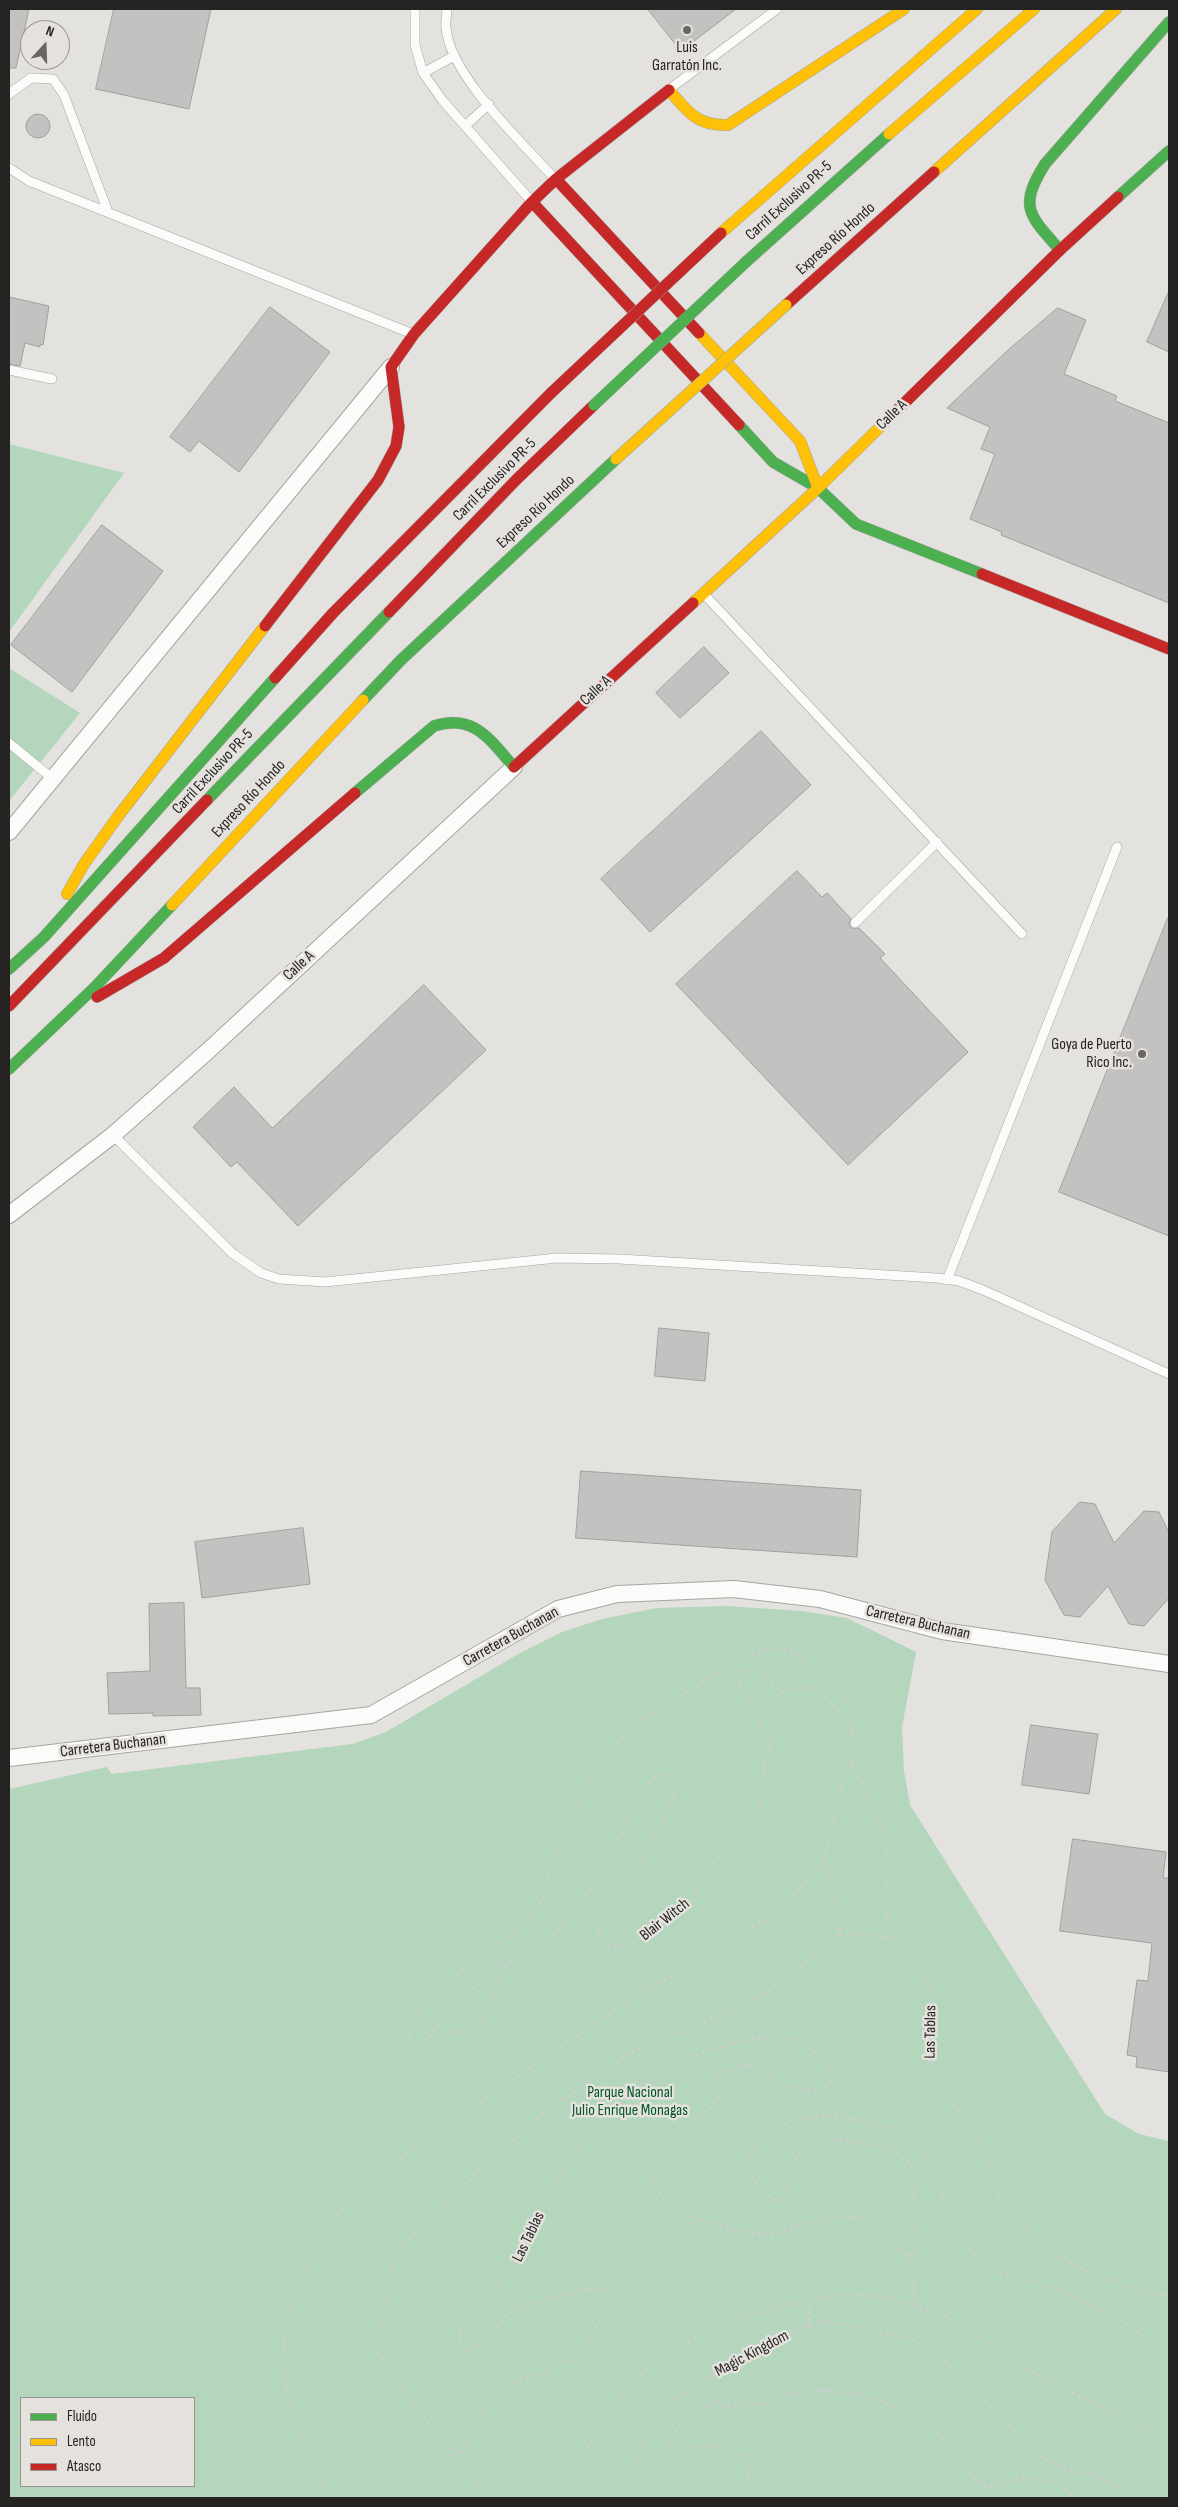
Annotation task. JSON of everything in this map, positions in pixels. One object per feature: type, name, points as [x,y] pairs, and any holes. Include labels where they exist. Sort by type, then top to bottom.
[{"type":"main road","points":[[44,938],[84,864],[94,850],[378,480],[396,446],[399,427],[391,367],[414,334],[532,202],[556,180],[669,90],[697,122],[708,125],[728,125],[904,9]]},
{"type":"main road","points":[[9,969],[44,938],[333,613],[551,393],[721,233],[977,9]]},
{"type":"main road","name":"Carril Exclusivo PR-5","points":[[9,1006],[509,487],[747,262],[865,155],[1034,9]]},
{"type":"main road","name":"Expreso Río Hondo","points":[[9,1069],[94,988],[401,660],[616,459],[1116,9]]},
{"type":"main road","points":[[1060,250],[1032,217],[1027,203],[1030,188],[1045,164],[1169,22]]},
{"type":"main road","name":"Calle A","points":[[514,767],[818,488],[1060,250],[1169,151]]},
{"type":"main road","points":[[556,180],[800,441],[818,488]]},
{"type":"main road","points":[[532,202],[773,462],[818,488],[856,524],[1169,649]]},
{"type":"main road","points":[[65,1015],[164,958],[236,894],[434,726],[454,720],[472,724],[514,767]]},
{"type":"street","points":[[9,832],[391,367]]},
{"type":"street","name":"Calle A","points":[[9,1215],[113,1134],[209,1050],[514,767]]},
{"type":"street","name":"Carretera Buchanan","points":[[9,1758],[371,1715],[558,1609],[616,1594],[734,1589],[820,1599],[942,1631],[1169,1664]]},
{"type":"lane","points":[[415,9],[415,45],[423,73],[532,202]]},
{"type":"lane","points":[[447,9],[446,28],[454,56],[473,87],[556,180]]},
{"type":"lane","points":[[669,90],[776,9]]},
{"type":"lane","points":[[423,73],[454,56]]},
{"type":"lane","points":[[9,94],[30,78],[52,79],[64,95],[108,212]]},
{"type":"lane","points":[[466,126],[489,104]]},
{"type":"lane","points":[[9,168],[29,181],[414,334]]},
{"type":"lane","points":[[9,370],[52,379]]},
{"type":"lane","points":[[703,593],[1022,934]]},
{"type":"lane","points":[[9,743],[53,779]]},
{"type":"lane","points":[[855,923],[937,842]]},
{"type":"lane","points":[[948,1280],[1117,847]]},
{"type":"lane","points":[[113,1134],[232,1253],[261,1273],[279,1279],[326,1282],[556,1258],[619,1259],[948,1280],[983,1290],[1169,1374]]},
{"type":"path","points":[[507,1964],[482,2022],[472,2028],[429,2037],[417,2046],[412,2043],[409,2036],[410,2027],[425,1996],[467,1968],[530,1916],[545,1895],[552,1862],[590,1775],[631,1728],[746,1654],[774,1648],[797,1654],[811,1670],[837,1688],[848,1701],[854,1736],[851,1763],[840,1790],[825,1858],[840,1923],[839,1936]]},
{"type":"path","name":"Blair Witch","points":[[429,2037],[452,2005],[495,1970],[550,1940],[591,1888],[595,1871],[622,1834],[635,1801],[642,1790],[653,1778],[667,1773],[675,1777],[675,1784],[666,1815],[643,1857],[631,1892],[600,1928],[598,1941],[603,1946],[611,1947],[627,1946],[637,1942],[652,1932],[669,1915],[689,1904],[712,1863],[749,1823],[762,1798],[764,1765],[771,1745],[761,1729],[758,1710],[740,1687],[740,1677],[746,1670],[756,1669],[781,1691],[788,1692],[803,1687],[812,1688],[834,1707],[854,1736]]},
{"type":"path","points":[[490,2498],[480,2487],[462,2452],[450,2448],[414,2404],[378,2353],[378,2334],[395,2258],[406,2242],[436,2217],[448,2201],[484,2165],[546,2112],[631,2052],[695,2026],[770,1991],[839,1936],[862,1932],[893,1939],[884,1903],[887,1880],[885,1833],[851,1763]]},
{"type":"path","points":[[332,2498],[321,2483],[301,2438],[286,2388],[284,2333],[292,2298],[309,2260],[338,2215],[412,2148],[631,2000],[691,1966],[736,1933],[777,1915],[825,1858]]},
{"type":"path","name":"Las Tablas","points":[[893,1939],[920,1964],[932,1997],[928,2046],[929,2062],[934,2077],[984,2153],[1001,2207],[1016,2218],[1045,2248],[1083,2270],[1145,2293],[1169,2294]]},
{"type":"path","name":"Las Tablas","points":[[462,2452],[467,2447],[472,2433],[488,2404],[506,2387],[580,2357],[598,2324],[612,2305],[613,2299],[602,2290],[591,2289],[567,2293],[532,2305],[502,2320],[493,2336],[469,2350],[460,2346],[458,2339],[477,2303],[512,2271],[522,2256],[546,2201],[575,2153],[616,2108],[665,2069],[701,2053],[772,2036],[790,2038],[807,2047],[832,2067],[833,2076],[828,2086],[821,2093],[799,2089],[778,2082],[764,2070],[747,2064],[718,2074],[717,2079],[720,2086],[715,2102],[698,2118],[691,2129],[680,2138],[659,2147],[650,2159],[651,2176],[665,2200],[674,2208],[689,2214],[749,2233],[769,2234],[832,2215],[860,2219],[888,2236],[908,2255]]},
{"type":"path","points":[[914,2305],[913,2280],[908,2255],[917,2252],[916,2236],[912,2228],[915,2181],[908,2162],[899,2154],[867,2144],[838,2139],[816,2142],[804,2148],[795,2161],[785,2198],[776,2201],[766,2194],[750,2174],[749,2159],[754,2146],[771,2130],[795,2119],[836,2115],[897,2130],[922,2150],[933,2165],[953,2233],[982,2260],[1001,2274],[1033,2281],[1065,2293],[1120,2320],[1169,2353]]},
{"type":"path","points":[[557,2498],[572,2478],[612,2405],[634,2381],[657,2362],[728,2322],[809,2301],[848,2295],[914,2305],[950,2319],[1023,2367],[1071,2392],[1169,2437]]},
{"type":"path","points":[[809,2301],[809,2327]]},
{"type":"path","name":"Magic Kingdom","points":[[615,2498],[620,2480],[631,2470],[647,2436],[674,2400],[736,2360],[768,2348],[801,2326],[809,2327],[824,2322],[912,2340],[963,2376],[978,2398],[991,2406],[1026,2444],[1044,2459],[1060,2467],[1097,2477],[1120,2487],[1133,2498]]},
{"type":"path","name":"Magic Kingdom","points":[[738,2498],[748,2479],[750,2465],[748,2458],[726,2449],[703,2445],[685,2446],[674,2452],[671,2451],[669,2448],[670,2442],[675,2433],[688,2418],[718,2401],[726,2406],[770,2404],[788,2395],[822,2390],[844,2392],[880,2400],[931,2430],[949,2444],[963,2467],[986,2486],[996,2486],[1024,2477],[1040,2478],[1056,2483],[1077,2498]]},
{"type":"green space","points":[[9,444],[124,473],[9,632]]},
{"type":"green space","points":[[9,668],[80,713],[9,801]]},
{"type":"green space","name":"Parque Nacional Julio Enrique Monagas","points":[[726,1606],[801,1611],[847,1618],[916,1652],[902,1727],[904,1771],[910,1805],[1105,2114],[1139,2134],[1169,2141],[1169,2498],[9,2498],[9,1789],[107,1767],[112,1774],[352,1744],[386,1732],[520,1653],[562,1632],[602,1619],[656,1608]]},
{"type":"building","points":[[9,9],[29,9],[27,20],[20,20],[20,50],[16,68],[9,68]]},
{"type":"building","points":[[114,9],[211,9],[189,109],[96,89]]},
{"type":"building","name":"Luis Garratón Inc.","points":[[648,9],[736,9],[681,51]]},
{"type":"building","points":[[38,114],[47,117],[50,126],[47,135],[38,138],[29,135],[26,126],[29,117]]},
{"type":"building","points":[[1169,291],[1169,352],[1147,342]]},
{"type":"building","points":[[9,297],[49,306],[43,345],[40,344],[40,347],[25,343],[20,366],[9,364]]},
{"type":"building","points":[[270,307],[330,352],[239,472],[199,441],[190,452],[170,437]]},
{"type":"building","points":[[1058,308],[1086,320],[1064,374],[1117,396],[1115,401],[1169,423],[1169,603],[1001,535],[1002,532],[970,519],[995,454],[981,449],[990,427],[947,408],[1007,351]]},
{"type":"building","points":[[102,525],[163,571],[72,692],[11,645]]},
{"type":"building","points":[[704,647],[729,673],[680,718],[656,693]]},
{"type":"building","points":[[761,731],[811,785],[650,932],[601,879]]},
{"type":"building","points":[[797,871],[822,897],[827,893],[851,919],[849,924],[851,928],[859,928],[885,954],[880,958],[968,1052],[848,1165],[676,984]]},
{"type":"building","name":"Goya de Puerto Rico Inc.","points":[[1169,918],[1169,1236],[1059,1192]]},
{"type":"building","points":[[424,985],[486,1050],[298,1226],[237,1162],[231,1167],[193,1127],[234,1087],[272,1128]]},
{"type":"building","points":[[659,1328],[709,1333],[705,1381],[655,1376]]},
{"type":"building","points":[[581,1471],[861,1490],[857,1557],[576,1538]]},
{"type":"building","points":[[1080,1502],[1095,1504],[1114,1543],[1144,1511],[1159,1512],[1169,1533],[1169,1598],[1144,1626],[1129,1624],[1108,1586],[1080,1617],[1064,1615],[1045,1580],[1052,1532]]},
{"type":"building","points":[[303,1528],[310,1584],[202,1598],[195,1542]]},
{"type":"building","points":[[184,1603],[186,1688],[200,1688],[201,1715],[153,1716],[153,1713],[109,1714],[107,1673],[150,1671],[149,1604]]},
{"type":"building","points":[[1031,1725],[1098,1734],[1089,1794],[1022,1785]]},
{"type":"building","points":[[1073,1839],[1166,1852],[1163,1878],[1169,1878],[1169,2072],[1136,2067],[1137,2057],[1127,2055],[1137,1980],[1148,1981],[1152,1943],[1060,1931]]},
{"type":"traffic: fast","points":[[1060,250],[1041,228],[1031,210],[1030,201],[1037,179],[1045,164],[1169,22]]},
{"type":"traffic: fast","points":[[747,261],[889,134]]},
{"type":"traffic: fast","points":[[1118,197],[1169,151]]},
{"type":"traffic: fast","points":[[594,405],[747,261]]},
{"type":"traffic: fast","points":[[739,425],[773,462],[818,488],[856,524],[982,574]]},
{"type":"traffic: fast","points":[[363,700],[401,660],[616,459]]},
{"type":"traffic: fast","points":[[207,800],[389,612]]},
{"type":"traffic: fast","points":[[9,969],[44,937],[275,678]]},
{"type":"traffic: fast","points":[[355,793],[434,726],[448,723],[460,723],[471,726],[489,739],[514,767]]},
{"type":"traffic: fast","points":[[9,1069],[94,988],[172,905]]},
{"type":"traffic: slow","points":[[669,90],[694,116],[708,123],[728,125],[904,9]]},
{"type":"traffic: slow","points":[[721,233],[977,9]]},
{"type":"traffic: slow","points":[[889,134],[1034,9]]},
{"type":"traffic: slow","points":[[934,172],[1116,9]]},
{"type":"traffic: slow","points":[[616,459],[786,305]]},
{"type":"traffic: slow","points":[[699,333],[800,441],[818,488]]},
{"type":"traffic: slow","points":[[693,603],[818,488],[884,423]]},
{"type":"traffic: slow","points":[[67,894],[84,864],[119,815],[265,626]]},
{"type":"traffic: slow","points":[[172,905],[363,700]]},
{"type":"traffic: jam","points":[[391,367],[414,334],[532,202],[556,179],[669,90]]},
{"type":"traffic: jam","points":[[786,305],[934,172]]},
{"type":"traffic: jam","points":[[556,179],[699,333]]},
{"type":"traffic: jam","points":[[884,423],[1060,250],[1118,197]]},
{"type":"traffic: jam","points":[[532,202],[739,425]]},
{"type":"traffic: jam","points":[[551,393],[721,233]]},
{"type":"traffic: jam","points":[[265,626],[378,480],[396,446],[399,427],[391,367]]},
{"type":"traffic: jam","points":[[275,678],[333,613],[551,393]]},
{"type":"traffic: jam","points":[[389,612],[516,480],[594,405]]},
{"type":"traffic: jam","points":[[982,574],[1169,649]]},
{"type":"traffic: jam","points":[[514,767],[693,603]]},
{"type":"traffic: jam","points":[[97,997],[164,958],[355,793]]},
{"type":"traffic: jam","points":[[9,1006],[207,800]]},
{"type":"place","name":"Luis Garratón Inc.","points":[[687,30]]},
{"type":"place","name":"Goya de Puerto Rico Inc.","points":[[1142,1054]]}]
